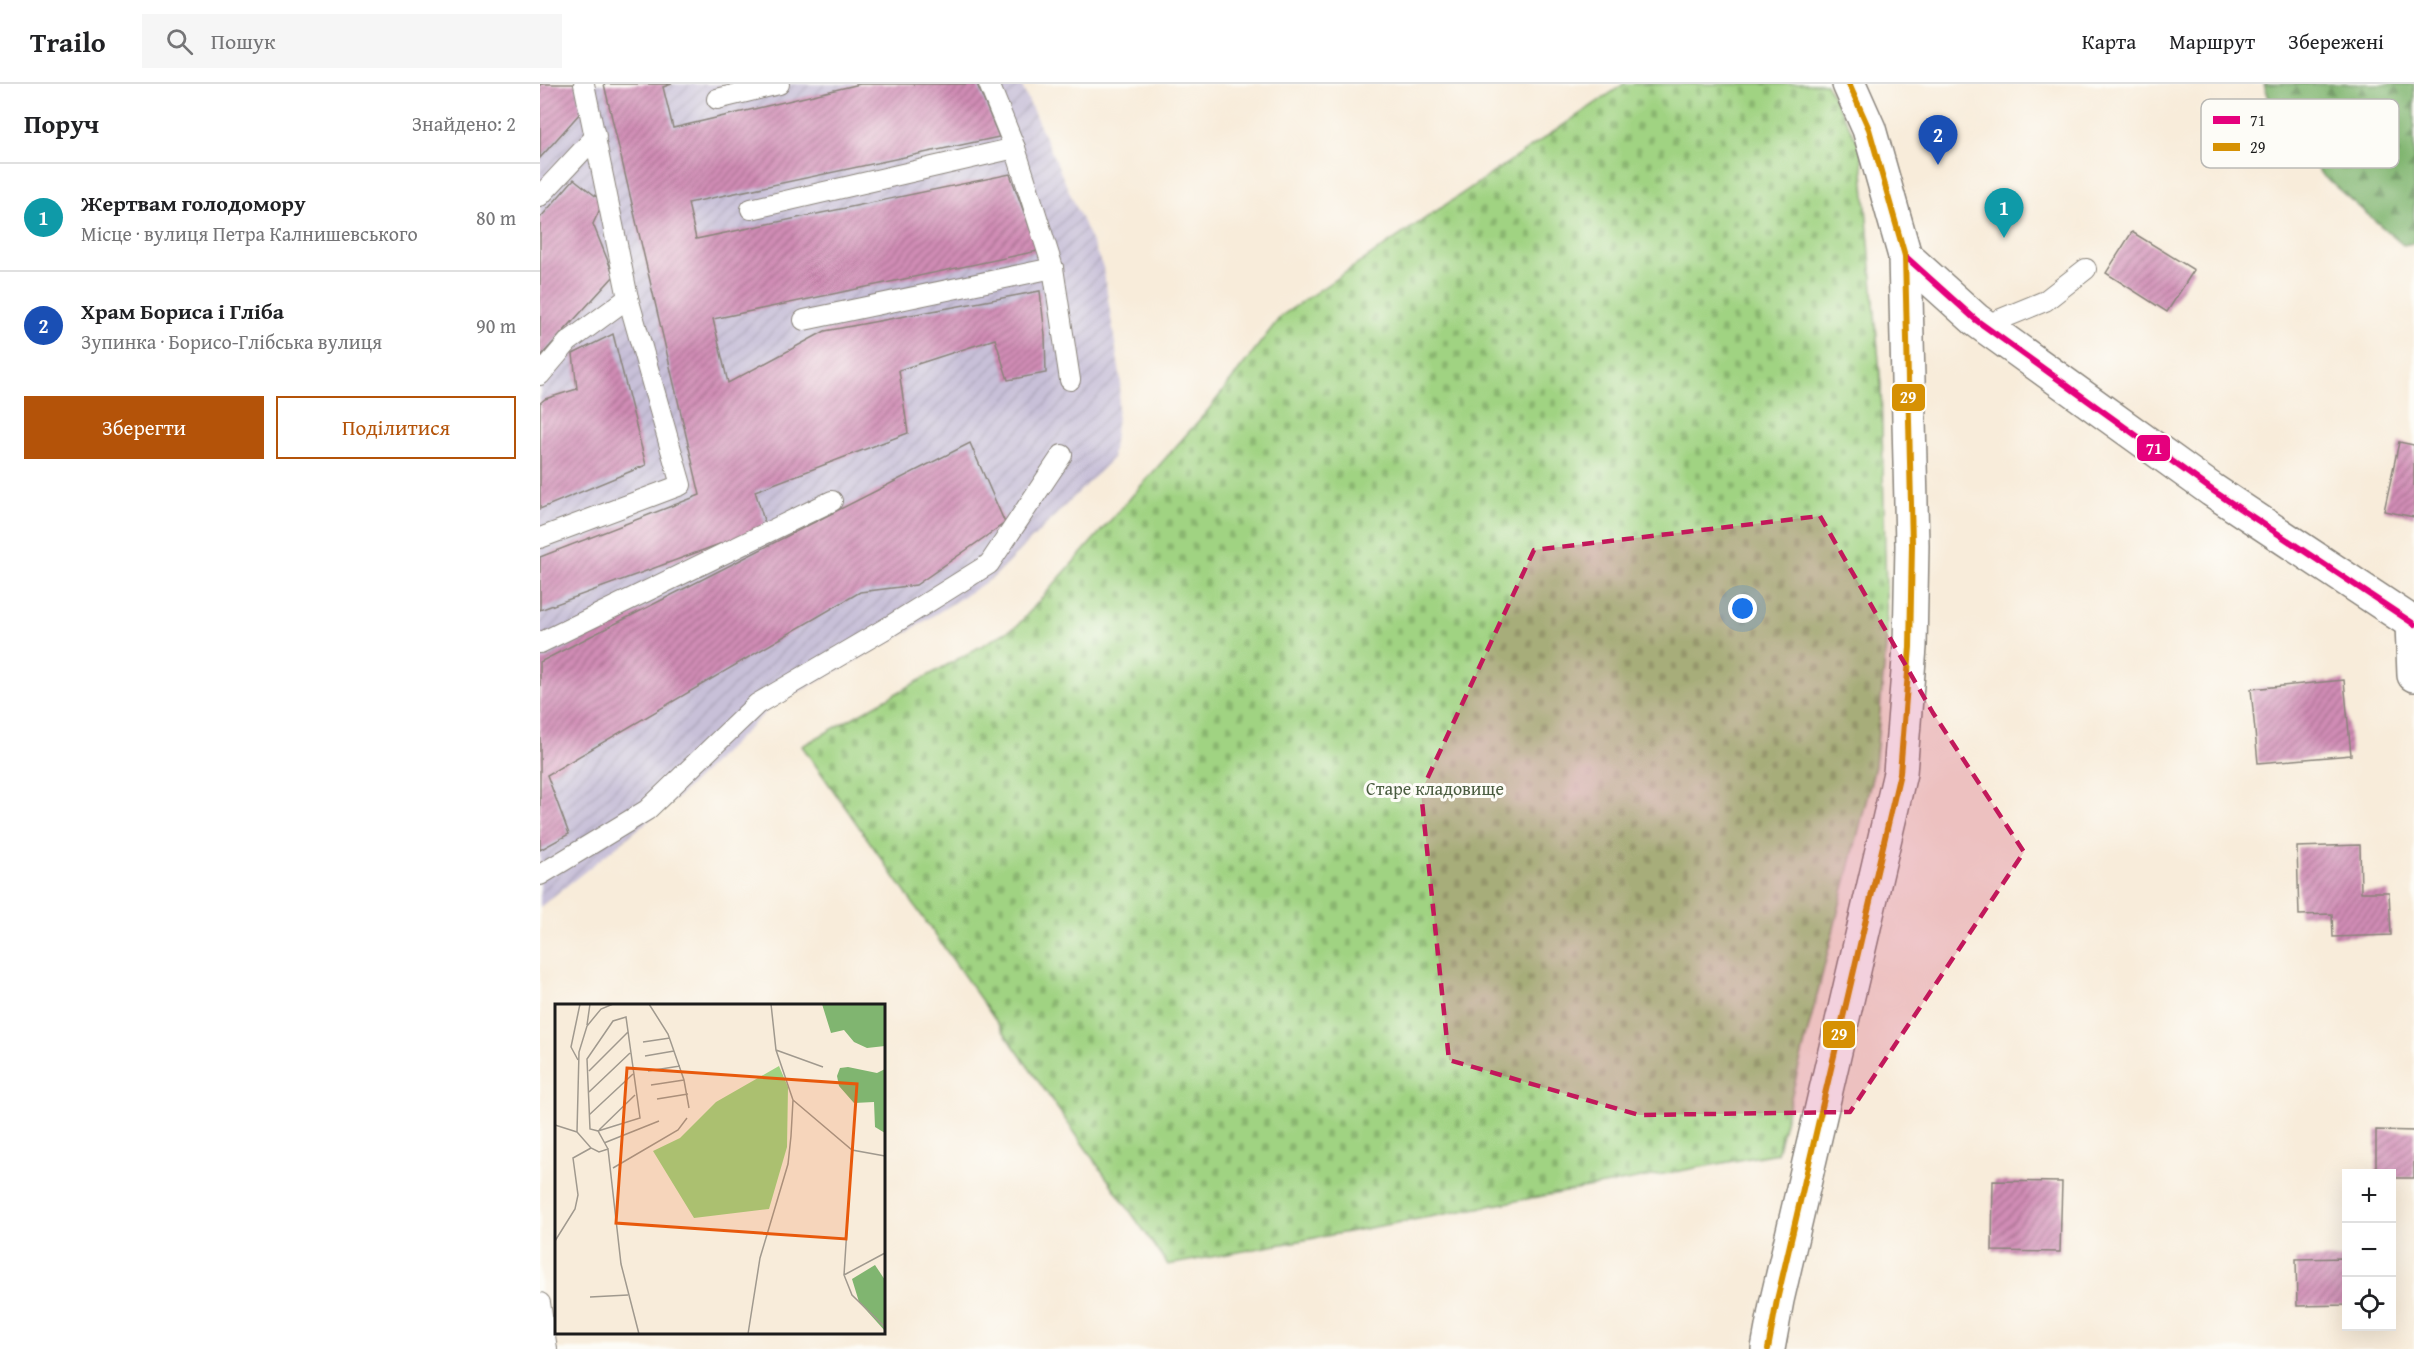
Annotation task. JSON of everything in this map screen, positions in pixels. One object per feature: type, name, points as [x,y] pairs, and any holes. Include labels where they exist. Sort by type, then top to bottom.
[{"type":"street","points":[[1768,1349],[1900,773],[1910,646],[1912,545],[1905,256],[1869,129],[1849,84]]},
{"type":"street","points":[[1905,256],[1984,326],[2212,490],[2413,624],[2414,675]]},
{"type":"lane","points":[[540,538],[681,485],[628,298],[584,84]]},
{"type":"lane","points":[[717,99],[778,84]]},
{"type":"lane","points":[[989,84],[1015,148],[1053,268],[1070,380]]},
{"type":"lane","points":[[540,196],[596,136]]},
{"type":"lane","points":[[751,209],[1015,148]]},
{"type":"lane","points":[[804,320],[1053,268]]},
{"type":"lane","points":[[1984,326],[2045,301],[2086,270]]},
{"type":"lane","points":[[540,375],[568,342],[628,298]]},
{"type":"lane","points":[[540,875],[647,810],[757,704],[890,626],[989,564],[1062,455]]},
{"type":"lane","points":[[540,643],[832,501]]},
{"type":"lane","points":[[540,1303],[547,1349]]},
{"type":"highlighted area","points":[[1820,516],[1933,713],[2024,852],[1850,1112],[1639,1115],[1449,1060],[1421,792],[1534,550]]},
{"type":"shaded area","points":[[540,84],[1021,84],[1103,267],[1121,381],[1112,459],[994,577],[901,636],[771,707],[676,799],[540,907]]},
{"type":"green space","name":"Старе кладовище","points":[[1624,84],[1826,84],[1861,148],[1881,385],[1887,634],[1875,766],[1777,1153],[1168,1265],[802,746],[1017,626],[1209,409],[1281,316]]},
{"type":"green space","points":[[2264,84],[2414,84],[2414,243],[2403,245],[2317,168],[2399,168],[2399,99],[2269,99]]},
{"type":"building","points":[[540,84],[575,84],[581,112],[540,158]]},
{"type":"building","points":[[604,84],[672,84],[663,87],[673,128],[860,84],[977,84],[999,137],[688,203],[696,239],[1010,174],[1038,251],[713,319],[728,383],[825,331],[1040,291],[1046,373],[1008,380],[995,339],[899,370],[908,433],[755,491],[766,527],[540,610],[540,557],[700,495]]},
{"type":"building","points":[[574,179],[603,202],[593,224],[614,276],[540,357],[540,218]]},
{"type":"building","points":[[2132,232],[2194,270],[2167,312],[2106,273]]},
{"type":"building","points":[[613,334],[646,465],[540,509],[540,403],[545,399],[577,389],[573,354]]},
{"type":"building","points":[[2399,442],[2414,445],[2414,517],[2384,511]]},
{"type":"building","points":[[970,443],[1005,523],[916,585],[860,592],[547,775],[569,834],[540,850],[540,662]]},
{"type":"building","points":[[2344,680],[2351,755],[2258,763],[2251,689]]},
{"type":"building","points":[[2360,845],[2361,892],[2389,892],[2391,935],[2333,937],[2332,914],[2299,915],[2297,847]]},
{"type":"building","points":[[2376,1130],[2414,1131],[2414,1178],[2396,1178],[2396,1169],[2376,1169]]},
{"type":"building","points":[[1993,1181],[2062,1182],[2060,1252],[1992,1251]]},
{"type":"building","points":[[2342,1258],[2342,1305],[2297,1306],[2296,1259]]},
{"type":"transit line","name":"29","points":[[1768,1349],[1777,1300],[1900,773],[1910,647],[1912,545],[1905,256],[1869,129],[1849,84]]},
{"type":"transit line","name":"71","points":[[1905,256],[1976,320],[2212,490],[2414,624]]},
{"type":"place","name":"Храм Бориса і Гліба","points":[[1938,165]]},
{"type":"place","name":"Жертвам голодомору","points":[[2004,238]]}]
